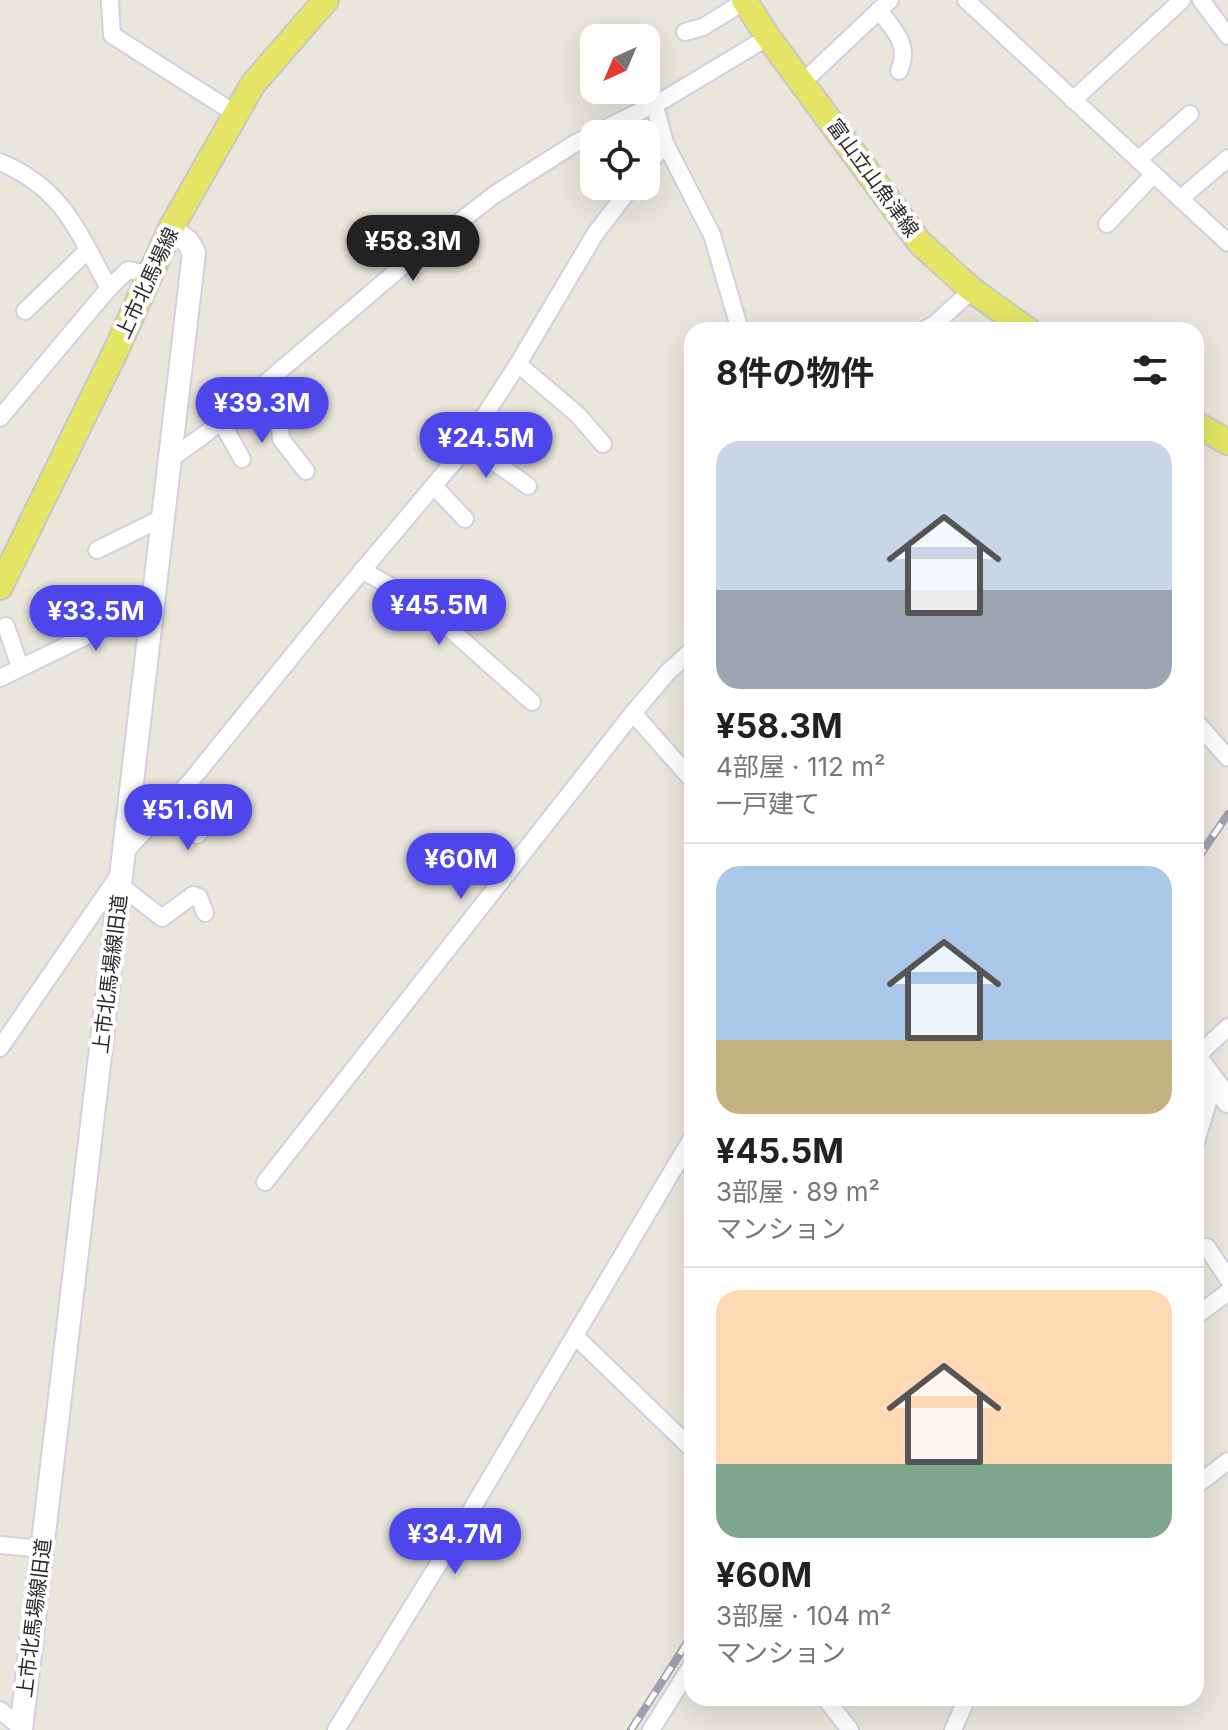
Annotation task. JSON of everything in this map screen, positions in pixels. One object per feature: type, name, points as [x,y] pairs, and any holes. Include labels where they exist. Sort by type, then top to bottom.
[{"type":"main road","name":"上市北馬場線","points":[[0,587],[118,346],[171,228],[253,84],[326,0]]},
{"type":"main road","name":"富山立山魚津線","points":[[744,0],[920,243],[972,290],[1017,322]]},
{"type":"main road","points":[[1204,428],[1228,442]]},
{"type":"street","points":[[110,0],[112,35],[236,114]]},
{"type":"street","points":[[685,32],[703,27],[744,0]]},
{"type":"street","points":[[966,0],[1228,243]]},
{"type":"street","points":[[1073,100],[1182,0]]},
{"type":"street","points":[[1201,0],[1228,36]]},
{"type":"street","points":[[803,82],[885,5],[902,41],[905,57],[899,71]]},
{"type":"street","points":[[660,101],[768,37]]},
{"type":"street","points":[[172,458],[255,393],[405,264],[494,195],[574,144],[652,104]]},
{"type":"street","points":[[654,104],[665,143],[712,235],[738,322]]},
{"type":"street","points":[[1138,160],[1190,114]]},
{"type":"street","points":[[660,150],[665,143]]},
{"type":"street","points":[[1180,199],[1228,158]]},
{"type":"street","points":[[0,162],[22,171],[63,205],[109,288]]},
{"type":"street","points":[[1107,224],[1153,175]]},
{"type":"street","points":[[0,1048],[170,804],[467,442],[518,364],[595,234],[621,200]]},
{"type":"street","name":"上市北馬場線旧道","points":[[21,1729],[194,253],[188,242],[171,228]]},
{"type":"street","points":[[25,311],[88,250]]},
{"type":"street","points":[[0,418],[109,288],[128,270],[150,274]]},
{"type":"street","points":[[937,322],[972,290]]},
{"type":"street","points":[[518,364],[578,415],[603,444]]},
{"type":"street","points":[[255,393],[280,427],[281,439],[306,471]]},
{"type":"street","points":[[221,421],[242,459]]},
{"type":"street","points":[[467,442],[528,486]]},
{"type":"street","points":[[434,486],[465,519]]},
{"type":"street","points":[[97,550],[164,517]]},
{"type":"street","points":[[362,570],[423,605],[532,702]]},
{"type":"street","points":[[0,678],[154,603]]},
{"type":"street","points":[[6,626],[20,667]]},
{"type":"street","points":[[265,1182],[633,713],[684,657]]},
{"type":"street","points":[[633,713],[684,771]]},
{"type":"street","points":[[1204,731],[1228,758]]},
{"type":"street","points":[[170,804],[197,835],[213,818]]},
{"type":"street","points":[[122,869],[162,918],[193,895],[199,897],[205,913]]},
{"type":"street","points":[[1204,1050],[1228,1027]]},
{"type":"street","points":[[1204,1069],[1228,1101]]},
{"type":"street","points":[[1204,1115],[1214,1082]]},
{"type":"street","points":[[336,1730],[457,1534],[684,1152]]},
{"type":"street","points":[[1207,1247],[1228,1279]]},
{"type":"street","points":[[1204,1310],[1228,1292]]},
{"type":"street","points":[[575,1336],[684,1441]]},
{"type":"street","points":[[1204,1479],[1228,1461]]},
{"type":"street","points":[[0,1545],[42,1549]]},
{"type":"street","points":[[651,1730],[684,1678]]},
{"type":"street","points":[[831,1706],[850,1730]]},
{"type":"street","points":[[953,1730],[964,1706]]},
{"type":"street","points":[[0,1710],[21,1729]]},
{"type":"railway","points":[[1204,849],[1228,814]]},
{"type":"railway","points":[[631,1730],[684,1647]]}]
